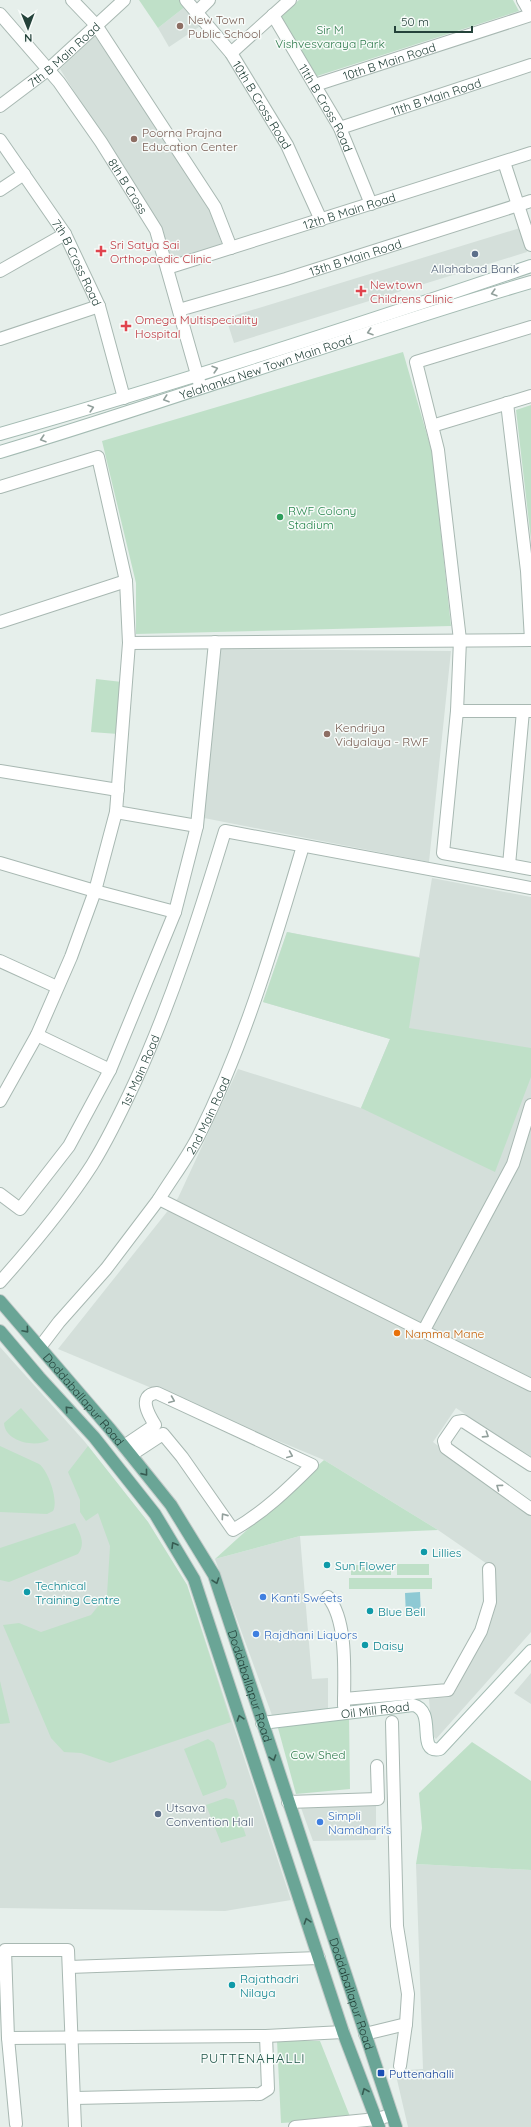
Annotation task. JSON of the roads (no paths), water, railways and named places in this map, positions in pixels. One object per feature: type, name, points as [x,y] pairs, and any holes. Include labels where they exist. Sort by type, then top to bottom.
[{"type":"main road","name":"Doddaballapur Road","points":[[0,1301],[124,1446],[171,1505],[214,1575],[396,2127]]},
{"type":"main road","name":"Doddaballapur Road","points":[[0,1331],[90,1433],[155,1514],[194,1579],[343,2032],[378,2123]]},
{"type":"main road","points":[[90,1433],[103,1421]]},
{"type":"street","points":[[72,0],[96,25],[216,207],[231,248]]},
{"type":"street","name":"7th B Main Road","points":[[0,106],[49,69],[124,0]]},
{"type":"street","name":"10th B Cross Road","points":[[186,0],[231,53],[287,145],[321,220]]},
{"type":"street","points":[[196,13],[209,0]]},
{"type":"street","points":[[231,53],[290,0]]},
{"type":"street","points":[[522,0],[531,15]]},
{"type":"street","name":"8th B Cross","points":[[0,14],[49,69],[101,142],[156,230],[200,387]]},
{"type":"street","name":"11th B Cross Road","points":[[273,15],[316,85],[340,128],[370,204]]},
{"type":"street","name":"10th B Main Road","points":[[316,85],[531,15]]},
{"type":"street","name":"11th B Main Road","points":[[340,128],[531,65]]},
{"type":"street","name":"7th B Cross Road","points":[[0,140],[65,234],[100,306],[124,398]]},
{"type":"street","name":"12th B Main Road","points":[[167,268],[531,153]]},
{"type":"street","points":[[504,162],[531,245]]},
{"type":"street","points":[[0,190],[24,174]]},
{"type":"street","name":"13th B Main Road","points":[[179,310],[286,279],[531,201]]},
{"type":"street","points":[[0,271],[65,234]]},
{"type":"street","name":"Yelahanka New Town Main Road","points":[[0,434],[124,398],[404,310],[531,266]]},
{"type":"street","name":"Yelahanka New Town Main Road","points":[[0,452],[91,425],[200,387],[448,306],[531,282]]},
{"type":"street","points":[[0,339],[100,306]]},
{"type":"street","points":[[531,327],[416,362],[438,450],[460,640],[457,711],[443,854],[531,869]]},
{"type":"street","points":[[432,426],[531,396]]},
{"type":"street","points":[[129,643],[531,640],[529,571],[507,403]]},
{"type":"street","points":[[0,487],[98,457],[126,581],[129,643],[116,812],[95,891],[72,957],[57,987],[37,1035],[0,1100]]},
{"type":"street","points":[[0,622],[126,581]]},
{"type":"street","points":[[0,1194],[20,1209],[69,1146],[110,1070],[175,912],[197,826],[215,642]]},
{"type":"street","points":[[457,711],[527,711],[509,865]]},
{"type":"street","points":[[0,771],[118,790]]},
{"type":"street","points":[[116,812],[197,826]]},
{"type":"street","name":"1st Main Road","points":[[0,1282],[43,1233],[92,1165],[124,1105],[161,1023],[194,932],[225,831],[303,846]]},
{"type":"street","points":[[303,846],[531,888]]},
{"type":"street","name":"2nd Main Road","points":[[40,1346],[106,1269],[159,1199],[199,1136],[231,1064],[274,940],[303,846]]},
{"type":"street","points":[[0,863],[95,891],[175,912]]},
{"type":"street","points":[[0,961],[57,987]]},
{"type":"street","points":[[37,1035],[110,1070]]},
{"type":"street","points":[[423,1332],[513,1164],[531,1105]]},
{"type":"street","points":[[159,1199],[531,1385]]},
{"type":"street","points":[[153,1394],[157,1394],[312,1465],[281,1495],[247,1522],[233,1530],[182,1457],[159,1430],[145,1406],[148,1398],[153,1394]]},
{"type":"street","points":[[531,1465],[463,1421],[457,1422],[444,1442],[446,1448],[531,1509]]},
{"type":"street","points":[[124,1446],[159,1430]]},
{"type":"street","points":[[131,1455],[159,1430]]},
{"type":"street","points":[[344,1699],[415,1699],[448,1690],[481,1631],[490,1602],[488,1569]]},
{"type":"street","points":[[328,1598],[335,1606],[343,1643],[344,1713]]},
{"type":"street","name":"Oil Mill Road","points":[[262,1724],[344,1713],[415,1699],[425,1714],[427,1743],[431,1748],[440,1749],[531,1651]]},
{"type":"street","points":[[392,1722],[397,1926],[408,1994],[406,2024],[400,2066]]},
{"type":"street","points":[[288,1802],[378,1799],[377,1766]]},
{"type":"street","points":[[16,2124],[8,2038],[5,1950],[68,1950],[75,2127]]},
{"type":"street","points":[[69,1967],[319,1958]]},
{"type":"street","points":[[365,2034],[406,2024]]},
{"type":"street","points":[[8,2038],[266,2036],[343,2032]]},
{"type":"street","points":[[75,2098],[260,2094],[268,2089],[266,2036]]},
{"type":"street","points":[[295,2127],[378,2123],[391,2115]]},
{"type":"water","points":[[420,1592],[421,1616],[406,1616],[405,1593]]},
{"type":"place","name":"New Town Public School","points":[[180,26]]},
{"type":"place","name":"Poorna Prajna Education Center","points":[[134,139]]},
{"type":"place","name":"Sri Satya Sai Orthopaedic Clinic","points":[[101,251]]},
{"type":"place","name":"Allahabad Bank","points":[[475,254]]},
{"type":"place","name":"Newtown Childrens Clinic","points":[[361,291]]},
{"type":"place","name":"Omega Multispeciality Hospital","points":[[126,326]]},
{"type":"place","name":"RWF Colony Stadium","points":[[280,517]]},
{"type":"place","name":"Kendriya Vidyalaya - RWF","points":[[327,734]]},
{"type":"place","name":"Namma Mane","points":[[397,1333]]},
{"type":"place","name":"Lillies","points":[[424,1552]]},
{"type":"place","name":"Sun Flower","points":[[327,1565]]},
{"type":"place","name":"Technical Training Centre","points":[[27,1592]]},
{"type":"place","name":"Kanti Sweets","points":[[263,1597]]},
{"type":"place","name":"Blue Bell","points":[[370,1611]]},
{"type":"place","name":"Rajdhani Liquors","points":[[256,1634]]},
{"type":"place","name":"Daisy","points":[[365,1645]]},
{"type":"place","name":"Utsava Convention Hall","points":[[158,1814]]},
{"type":"place","name":"Simpli Namdhari's","points":[[320,1822]]},
{"type":"place","name":"Rajathadri Nilaya","points":[[232,1985]]},
{"type":"place","name":"Puttenahalli","points":[[381,2073]]},
{"type":"district","name":"PUTTENAHALLI","points":[[253,2058]]},
{"type":"park label","name":"Sir M Vishvesvaraya Park","points":[[330,36]]},
{"type":"park label","name":"Cow Shed","points":[[318,1754]]}]
